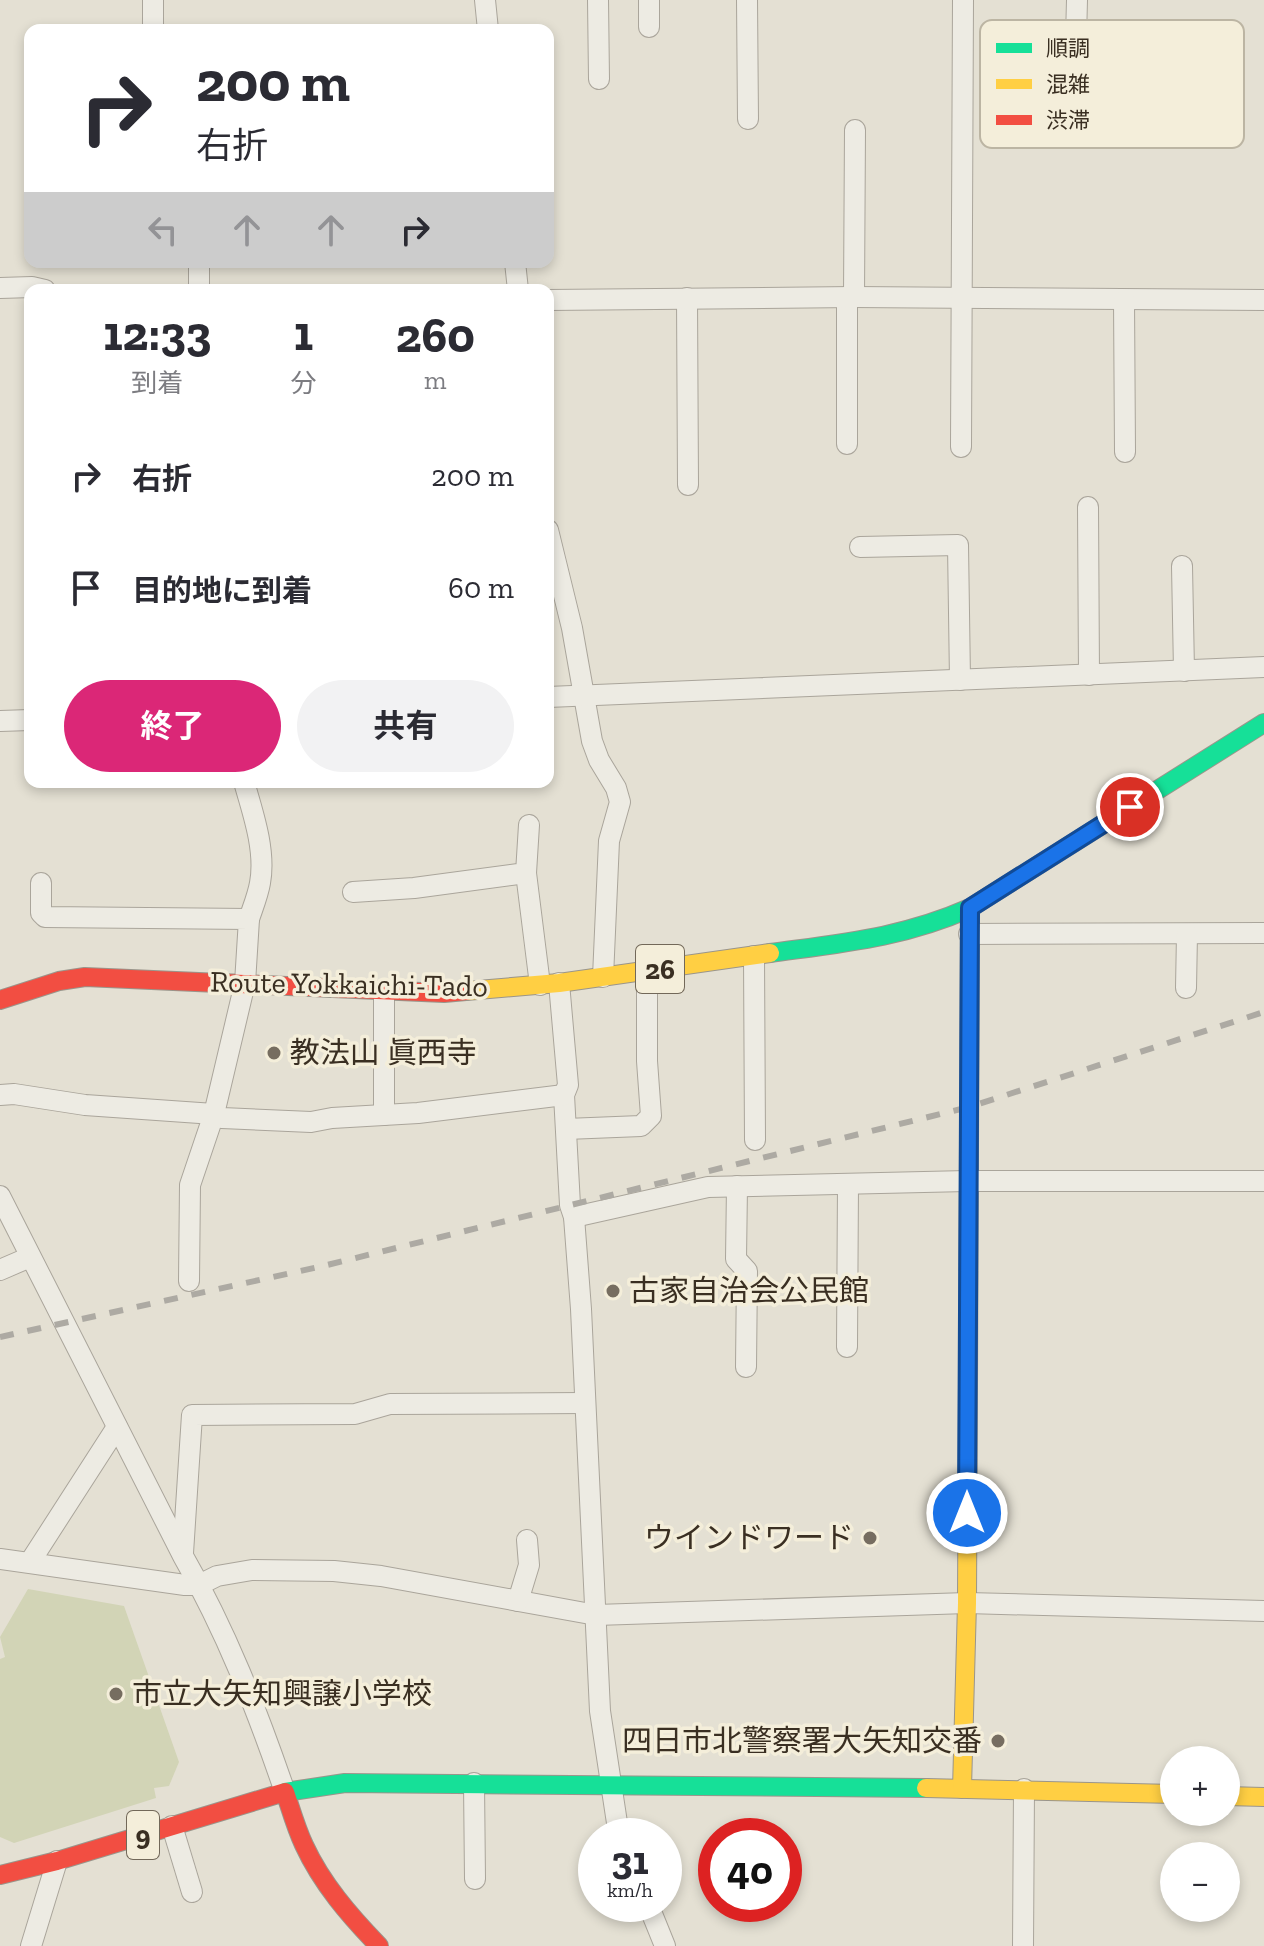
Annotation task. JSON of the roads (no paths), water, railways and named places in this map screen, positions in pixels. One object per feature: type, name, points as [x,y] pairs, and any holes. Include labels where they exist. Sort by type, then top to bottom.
[{"type":"street","points":[[153,0],[153,24]]},
{"type":"street","points":[[485,0],[487,24]]},
{"type":"street","points":[[598,0],[599,79]]},
{"type":"street","points":[[649,0],[649,27]]},
{"type":"street","points":[[747,0],[748,119]]},
{"type":"street","points":[[961,447],[963,0]]},
{"type":"street","points":[[1076,20],[1077,0]]},
{"type":"street","points":[[847,444],[855,130]]},
{"type":"street","points":[[0,288],[24,287]]},
{"type":"street","points":[[554,300],[962,297],[1264,300]]},
{"type":"street","points":[[687,298],[688,485]]},
{"type":"street","points":[[1124,300],[1125,452]]},
{"type":"street","points":[[1088,507],[1089,675]]},
{"type":"street","points":[[860,547],[958,545],[960,680]]},
{"type":"street","points":[[554,554],[572,628],[592,741],[620,802],[609,841],[603,977]]},
{"type":"street","points":[[1182,566],[1184,671]]},
{"type":"street","points":[[554,697],[1264,667]]},
{"type":"street","points":[[0,721],[24,720]]},
{"type":"street","name":"Route Yokkaichi-Tado","points":[[0,1000],[59,981],[85,977],[444,993],[549,984],[887,937],[936,923],[970,908],[1264,723]]},
{"type":"street","points":[[189,1281],[190,1185],[214,1114],[245,983],[249,919],[261,880],[257,835],[245,788]]},
{"type":"street","points":[[529,825],[526,873],[568,1085],[564,1095],[570,1205],[574,1217],[581,1309],[600,1711],[616,1818]]},
{"type":"street","points":[[353,892],[526,873]]},
{"type":"street","points":[[41,883],[41,913],[45,917],[249,919]]},
{"type":"street","points":[[962,1789],[967,1603],[970,908]]},
{"type":"street","points":[[969,934],[1264,933]]},
{"type":"street","points":[[1186,988],[1187,934]]},
{"type":"street","points":[[754,956],[755,1140]]},
{"type":"street","points":[[566,1129],[641,1126],[651,1116],[647,1061],[647,971]]},
{"type":"street","points":[[384,990],[384,1115]]},
{"type":"street","points":[[0,1095],[14,1094],[85,1105],[214,1114],[222,1118],[311,1122],[418,1113],[564,1095]]},
{"type":"street","points":[[574,1217],[708,1187],[967,1181],[1264,1181]]},
{"type":"street","points":[[847,1347],[848,1184]]},
{"type":"street","points":[[737,1186],[736,1259],[747,1271],[746,1367]]},
{"type":"street","points":[[0,1196],[236,1659],[305,1848],[350,1916],[379,1946]]},
{"type":"street","points":[[0,1270],[30,1257]]},
{"type":"street","points":[[183,1556],[192,1415],[355,1414],[390,1404],[584,1403]]},
{"type":"street","points":[[30,1562],[117,1427]]},
{"type":"street","points":[[518,1601],[529,1565],[527,1540]]},
{"type":"street","points":[[0,1559],[199,1585],[217,1576],[252,1570],[334,1571],[381,1576],[596,1615],[967,1603],[1264,1611]]},
{"type":"street","points":[[285,1792],[345,1783],[474,1783],[1024,1789],[1160,1794]]},
{"type":"street","points":[[474,1783],[475,1879]]},
{"type":"street","points":[[1023,1946],[1024,1789]]},
{"type":"street","name":"9","points":[[0,1875],[57,1861],[285,1792]]},
{"type":"street","points":[[1240,1796],[1264,1797]]},
{"type":"street","points":[[172,1826],[192,1892]]},
{"type":"street","points":[[31,1946],[57,1861]]},
{"type":"street","points":[[655,1922],[665,1946]]},
{"type":"railway","points":[[0,1337],[323,1266],[969,1107],[1264,1012]]},
{"type":"place","name":"教法山 眞西寺","points":[[274,1053]]},
{"type":"place","name":"古家自治会公民館","points":[[613,1291]]},
{"type":"place","name":"ウインドワード","points":[[870,1538]]},
{"type":"place","name":"市立大矢知興譲小学校","points":[[116,1694]]},
{"type":"place","name":"四日市北警察署大矢知交番","points":[[998,1741]]}]
